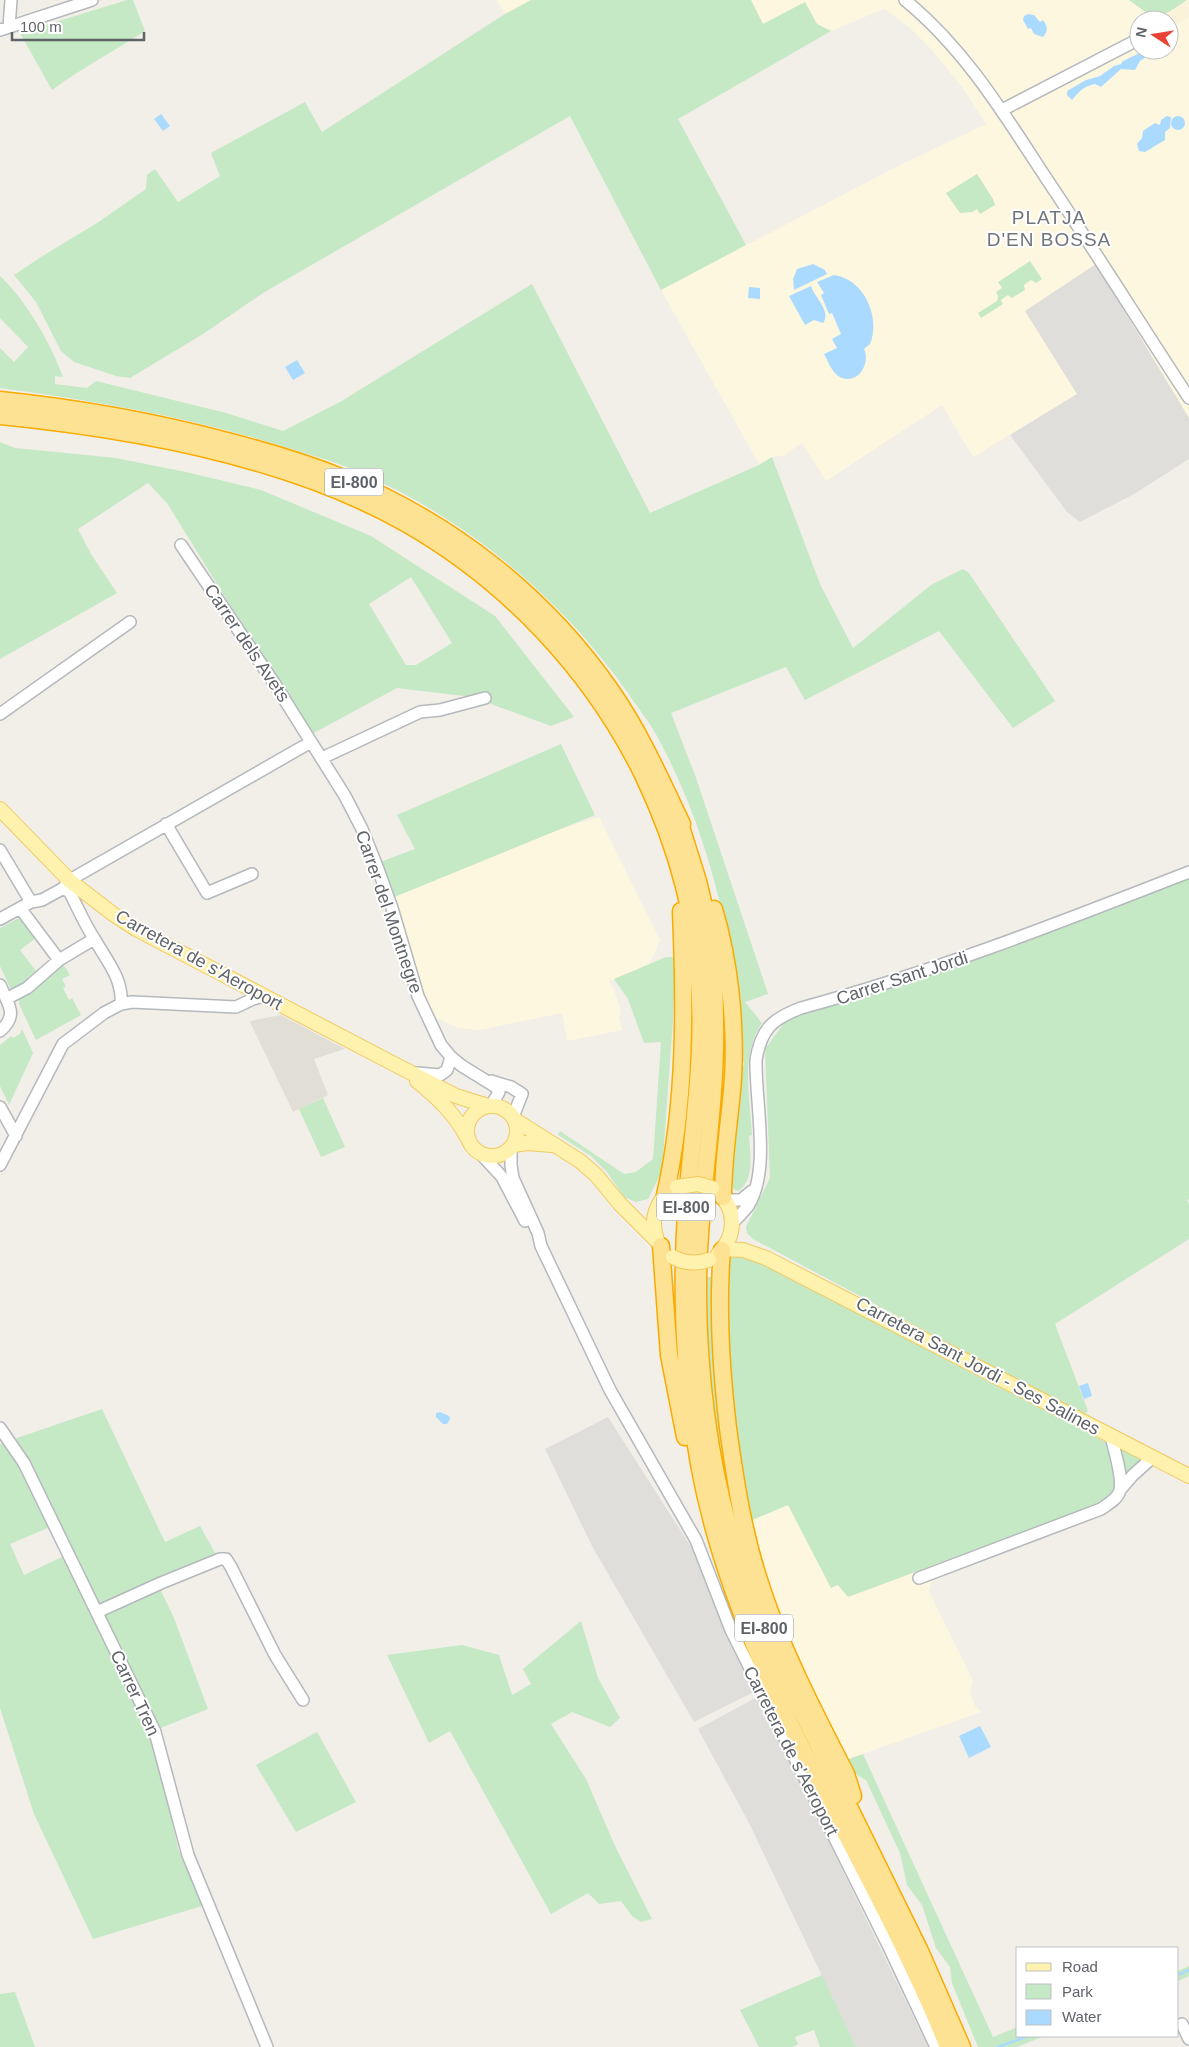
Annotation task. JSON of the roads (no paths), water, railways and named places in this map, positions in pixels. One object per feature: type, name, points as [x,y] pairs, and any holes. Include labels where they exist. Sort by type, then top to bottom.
[{"type":"highway","name":"EI-800","points":[[0,400],[104,413],[237,443],[341,476],[418,513],[487,560],[527,593],[557,623],[595,668],[648,749],[677,814],[698,883],[712,956],[714,1067],[702,1203],[698,1295],[699,1344],[716,1470],[726,1513],[753,1602],[785,1677],[920,1951],[962,2047]]},
{"type":"highway","name":"EI-800","points":[[0,416],[103,428],[194,448],[269,468],[334,490],[409,525],[446,548],[477,571],[514,603],[546,634],[582,676],[609,714],[633,756],[659,810],[680,868],[691,917],[698,962],[701,1024],[700,1066],[684,1246],[683,1291],[685,1344],[693,1423],[700,1466],[714,1527],[737,1600],[768,1676],[917,1976],[948,2047]]},
{"type":"highway","points":[[677,814],[701,864],[716,915],[730,994],[734,1032],[732,1080],[720,1195]]},
{"type":"highway","points":[[667,1195],[676,1128],[680,1073],[683,959],[680,868]]},
{"type":"highway","points":[[664,1248],[669,1354],[673,1380],[692,1472],[702,1503],[714,1527]]},
{"type":"highway","points":[[718,1253],[720,1353],[734,1470],[746,1534],[759,1581],[770,1610],[792,1662],[846,1774],[871,1850]]},
{"type":"main road","name":"Carretera de s'Aeroport","points":[[0,809],[66,885],[136,929],[394,1064]]},
{"type":"main road","points":[[394,1064],[456,1096],[502,1108],[514,1119],[580,1161],[596,1175],[620,1204],[664,1248],[693,1263],[718,1253],[730,1236],[732,1225],[730,1211],[720,1195],[698,1184],[667,1195],[642,1210],[628,1208],[620,1204]]},
{"type":"main road","points":[[394,1064],[445,1105],[454,1116],[471,1146],[482,1155],[498,1156],[512,1147],[527,1143],[555,1146]]},
{"type":"main road","points":[[468,1140],[468,1122],[480,1109],[489,1106]]},
{"type":"main road","points":[[512,1147],[518,1133],[514,1119]]},
{"type":"main road","points":[[664,1248],[653,1225],[656,1209],[667,1195]]},
{"type":"main road","name":"Carretera Sant Jordi - Ses Salines","points":[[732,1225],[746,1243],[766,1258]]},
{"type":"main road","name":"Carretera Sant Jordi - Ses Salines","points":[[718,1253],[743,1250],[766,1258],[1189,1476]]},
{"type":"street","points":[[11,0],[5,28],[92,0]]},
{"type":"street","points":[[905,0],[951,44],[1002,110],[1189,398]]},
{"type":"street","points":[[1002,110],[1129,45]]},
{"type":"street","name":"Carrer dels Avets","points":[[181,545],[276,686],[310,742]]},
{"type":"street","points":[[0,714],[130,622]]},
{"type":"street","points":[[322,758],[420,712],[440,710],[485,698]]},
{"type":"street","points":[[0,919],[30,902],[42,900],[75,877],[310,742]]},
{"type":"street","name":"Carrer del Montnegre","points":[[310,742],[322,758],[362,829],[392,908],[418,996],[441,1045],[451,1058],[496,1087],[499,1092],[489,1106]]},
{"type":"street","points":[[166,824],[207,892],[252,874]]},
{"type":"street","points":[[0,850],[30,902]]},
{"type":"street","name":"Carrer Sant Jordi","points":[[732,1225],[748,1205],[756,1186],[760,1161],[756,1060],[758,1046],[763,1034],[772,1023],[785,1014],[801,1008],[919,974],[972,956],[1189,872]]},
{"type":"street","points":[[66,885],[94,939],[112,966],[122,991],[121,1004]]},
{"type":"street","points":[[20,908],[59,960]]},
{"type":"street","points":[[6,999],[27,988],[59,960],[94,939]]},
{"type":"street","points":[[0,985],[12,1014],[10,1021],[0,1031]]},
{"type":"street","points":[[0,1165],[63,1044],[104,1013],[121,1004],[132,1002],[236,1006],[264,996]]},
{"type":"street","points":[[413,1073],[440,1075],[448,1070],[451,1058]]},
{"type":"street","name":"Carrer del Montnegre","points":[[484,1079],[511,1087],[522,1094],[514,1119]]},
{"type":"street","points":[[0,1108],[16,1136]]},
{"type":"street","points":[[512,1147],[510,1165],[513,1178],[534,1231]]},
{"type":"street","points":[[482,1155],[502,1177],[534,1231]]},
{"type":"street","points":[[720,1195],[741,1200],[749,1195],[756,1186]]},
{"type":"street","name":"Carretera de s'Aeroport","points":[[534,1231],[616,1403],[696,1540],[731,1630],[888,1945],[936,2047]]},
{"type":"street","name":"Carrer Tren","points":[[2,1432],[24,1462],[155,1732],[188,1856],[266,2047]]},
{"type":"street","points":[[1111,1436],[1120,1490]]},
{"type":"street","points":[[919,1578],[1101,1509],[1114,1500],[1133,1475],[1153,1457]]},
{"type":"street","points":[[97,1612],[160,1583],[220,1559],[226,1559],[232,1567],[275,1655],[303,1700]]},
{"type":"street","points":[[1182,2024],[1189,2039]]},
{"type":"water","points":[[1028,14],[1034,15],[1040,22],[1043,20],[1046,24],[1047,28],[1043,37],[1034,34],[1031,28],[1028,29],[1023,20],[1024,16]]},
{"type":"water","points":[[1129,58],[1129,60],[1142,60],[1135,70],[1121,69],[1101,87],[1095,84],[1087,86],[1072,100],[1067,95],[1067,91],[1086,80],[1100,76]]},
{"type":"water","points":[[161,114],[170,126],[163,131],[154,119]]},
{"type":"water","points":[[1167,116],[1171,117],[1170,128],[1165,132],[1165,140],[1145,152],[1139,151],[1137,144],[1142,138],[1143,131],[1155,123],[1160,125],[1161,120]]},
{"type":"water","points":[[1175,116],[1181,116],[1185,123],[1181,130],[1175,130],[1171,126],[1171,120]]},
{"type":"water","points":[[813,264],[825,270],[827,274],[794,290],[793,279],[797,269]]},
{"type":"water","points":[[834,275],[845,278],[861,291],[871,311],[873,322],[870,344],[864,349],[866,361],[864,366],[857,376],[846,379],[840,377],[832,370],[824,354],[837,348],[832,339],[841,334],[832,313],[829,314],[821,295],[824,293],[817,282]]},
{"type":"water","points":[[811,286],[824,309],[825,318],[823,323],[814,320],[805,325],[789,296]]},
{"type":"water","points":[[749,287],[760,288],[760,299],[748,298]]},
{"type":"water","points":[[297,360],[305,373],[293,380],[285,367]]},
{"type":"water","points":[[1088,1383],[1092,1396],[1084,1399],[1079,1386]]},
{"type":"water","points":[[440,1412],[449,1416],[450,1419],[447,1424],[443,1424],[436,1417],[436,1413]]},
{"type":"water","points":[[980,1726],[991,1747],[969,1758],[959,1736]]},
{"type":"waterway","points":[[1179,1975],[1189,1970]]},
{"type":"waterway","points":[[998,2047],[1025,2037]]},
{"type":"district","name":"PLATJA D'EN BOSSA","points":[[1049,228]]}]
